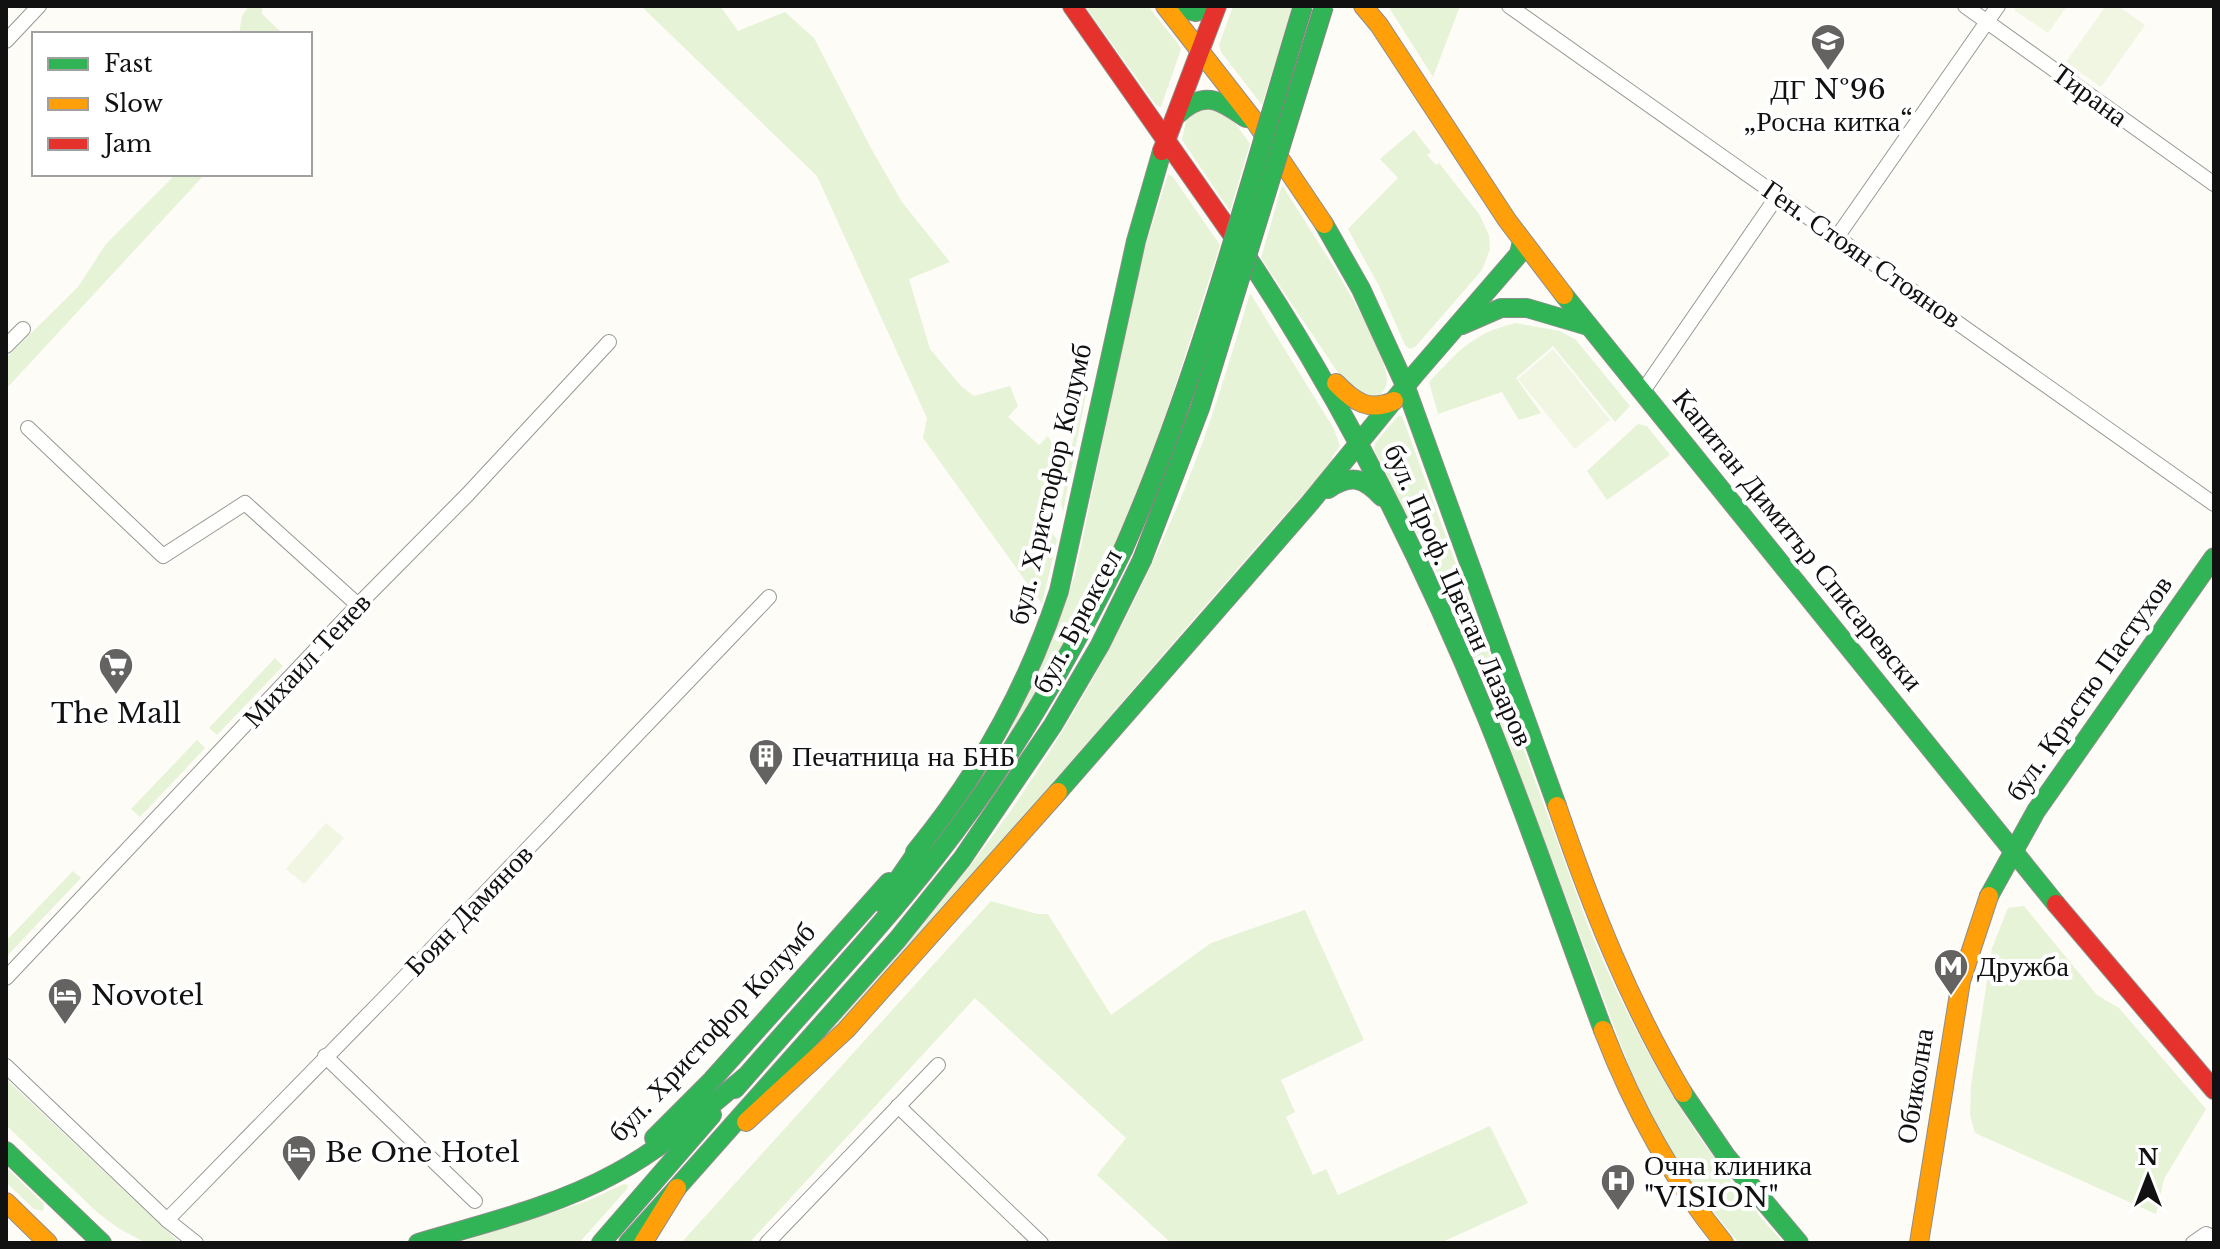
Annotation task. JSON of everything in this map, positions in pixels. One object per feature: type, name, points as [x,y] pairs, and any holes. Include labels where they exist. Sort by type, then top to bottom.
[{"type":"main road","name":"бул. Проф. Цветан Лазаров","points":[[1072,6],[1257,271],[1307,350],[1359,443],[1440,609],[1503,757],[1625,1086],[1676,1182],[1724,1243]]},
{"type":"main road","name":"бул. Проф. Цветан Лазаров","points":[[1165,6],[1300,184],[1355,276],[1580,873],[1629,993],[1665,1061],[1717,1144],[1751,1190],[1799,1243]]},
{"type":"main road","points":[[1173,6],[1196,12],[1214,6]]},
{"type":"main road","name":"бул. Христофор Колумб","points":[[616,1174],[712,1080],[924,842],[970,778],[1013,706],[1059,591],[1136,241],[1165,142],[1214,6]]},
{"type":"main road","name":"бул. Брюксел","points":[[836,974],[908,892],[994,776],[1069,656],[1123,550],[1158,470],[1183,400],[1303,6]]},
{"type":"main road","name":"бул. Брюксел","points":[[699,1164],[897,940],[993,816],[1053,725],[1100,645],[1142,560],[1200,408],[1324,6]]},
{"type":"main road","name":"Капитан Димитър Списаревски","points":[[1363,6],[1379,25],[1522,241],[1588,326],[2012,852],[2214,1090]]},
{"type":"main road","points":[[1173,120],[1189,104],[1206,98],[1222,102],[1256,124]]},
{"type":"main road","points":[[628,1243],[699,1164],[846,1030],[921,948],[1309,504],[1399,393],[1519,254],[1522,241]]},
{"type":"main road","points":[[1455,329],[1501,308],[1527,308],[1588,326]]},
{"type":"main road","points":[[1307,350],[1358,405],[1373,407],[1399,393]]},
{"type":"main road","points":[[1309,504],[1331,487],[1355,477],[1370,483],[1393,510]]},
{"type":"main road","name":"бул. Кръстю Пастухов","points":[[2012,852],[2043,801],[2214,557]]},
{"type":"main road","points":[[836,974],[924,842]]},
{"type":"main road","name":"Обиколна","points":[[1919,1243],[1961,981],[1985,908],[2012,852]]},
{"type":"main road","name":"бул. Христофор Колумб","points":[[601,1243],[836,974]]},
{"type":"main road","points":[[418,1243],[555,1201],[616,1174],[675,1136],[745,1077]]},
{"type":"main road","points":[[6,1151],[102,1243]]},
{"type":"main road","points":[[643,1243],[677,1188]]},
{"type":"main road","points":[[6,1202],[48,1243]]},
{"type":"main road","points":[[73,1217],[120,1243]]},
{"type":"street","points":[[6,41],[39,6]]},
{"type":"street","name":"Ген. Стоян Стоянов","points":[[1509,6],[2214,504]]},
{"type":"street","name":"Тирана","points":[[1965,6],[2214,184]]},
{"type":"street","points":[[1837,237],[1998,6]]},
{"type":"street","points":[[1643,391],[1778,195]]},
{"type":"street","points":[[6,346],[23,329]]},
{"type":"street","name":"Михаил Тенев","points":[[6,978],[609,342]]},
{"type":"street","points":[[28,428],[163,556],[245,503],[358,605]]},
{"type":"street","name":"Боян Дамянов","points":[[167,1220],[769,597]]},
{"type":"street","points":[[325,1056],[475,1201]]},
{"type":"street","points":[[767,1243],[938,1065]]},
{"type":"street","points":[[6,1066],[167,1220],[196,1243]]},
{"type":"street","points":[[898,1106],[1041,1243]]},
{"type":"street","points":[[2193,1243],[2206,1234],[2214,1238]]},
{"type":"green space","points":[[249,6],[262,6],[262,14],[281,32],[239,32],[242,16]]},
{"type":"green space","points":[[641,6],[720,6],[738,31],[785,12],[814,38],[902,202],[950,262],[909,279],[930,349],[961,386],[974,396],[1010,386],[1018,406],[1008,417],[1039,445],[1048,436],[1055,448],[1047,505],[1050,528],[1057,540],[1042,604],[923,438],[927,418],[817,176]]},
{"type":"green space","points":[[1085,6],[1148,6],[1179,45],[1181,49],[1161,107],[1156,105]]},
{"type":"green space","points":[[1233,6],[1293,6],[1262,105],[1221,52],[1219,45]]},
{"type":"green space","points":[[1388,6],[1460,6],[1433,77]]},
{"type":"green space","points":[[2017,6],[2067,6],[2048,33],[2014,10]]},
{"type":"green space","points":[[2106,6],[2118,6],[2145,25],[2101,87],[2066,62]]},
{"type":"green space","points":[[1201,105],[1229,114],[1250,144],[1230,211],[1182,140],[1187,117]]},
{"type":"green space","points":[[1414,130],[1431,152],[1427,155],[1436,165],[1439,163],[1479,214],[1489,235],[1490,249],[1482,270],[1416,346],[1410,349],[1405,345],[1379,286],[1348,229],[1398,178],[1380,159]]},
{"type":"green space","points":[[1168,174],[1220,245],[1165,417],[1116,544],[1075,626],[1002,749],[1055,631],[1075,575],[1139,266]]},
{"type":"green space","points":[[174,176],[203,176],[6,389],[6,358],[78,287],[106,244]]},
{"type":"green space","points":[[1282,185],[1360,312],[1384,363],[1386,387],[1373,400],[1347,386],[1261,258]]},
{"type":"green space","points":[[1250,293],[1334,429],[1340,446],[1332,457],[1333,461],[873,987],[805,1060],[975,859],[1026,788],[1072,715],[1134,601],[1187,483]]},
{"type":"green space","points":[[1516,323],[1560,331],[1576,340],[1630,406],[1615,422],[1553,346],[1516,378],[1541,413],[1519,420],[1502,392],[1438,414],[1429,382],[1458,352],[1477,338]]},
{"type":"green space","points":[[1553,349],[1610,420],[1575,449],[1518,379]]},
{"type":"green space","points":[[1087,389],[1063,512],[1061,504],[1081,397]]},
{"type":"green space","points":[[1398,416],[1402,416],[1587,923],[1626,1010],[1647,1052],[1696,1132],[1723,1170],[1784,1243],[1739,1243],[1684,1171],[1639,1093],[1495,708],[1439,577],[1374,450],[1375,443]]},
{"type":"green space","points":[[1638,424],[1647,426],[1670,455],[1607,500],[1587,471]]},
{"type":"green space","points":[[275,658],[283,666],[217,735],[209,728]]},
{"type":"green space","points":[[197,740],[205,748],[140,817],[131,809]]},
{"type":"green space","points":[[326,823],[344,838],[304,884],[286,869]]},
{"type":"green space","points":[[73,871],[81,878],[6,957],[6,941]]},
{"type":"green space","points":[[991,901],[1037,914],[1048,914],[1111,1015],[1211,943],[1305,910],[1364,1040],[1281,1080],[1295,1112],[1286,1117],[1313,1175],[1326,1169],[1338,1195],[1490,1126],[1528,1203],[1440,1243],[1171,1243],[1097,1175],[1126,1138],[975,998],[749,1243],[681,1243]]},
{"type":"green space","points":[[2024,906],[2097,995],[2119,1008],[2206,1109],[2164,1179],[2156,1214],[1975,1133],[1970,1115],[1971,1085],[1992,948],[2008,908]]},
{"type":"green space","points":[[6,1079],[180,1243],[146,1243],[98,1213],[6,1125]]},
{"type":"green space","points":[[6,1167],[44,1204],[43,1211],[34,1209],[6,1182]]},
{"type":"green space","points":[[628,1185],[627,1189],[579,1243],[458,1243],[587,1201]]},
{"type":"traffic: fast","points":[[1173,6],[1196,12],[1211,6]]},
{"type":"traffic: fast","points":[[1123,550],[1151,484],[1199,349],[1303,6]]},
{"type":"traffic: fast","points":[[1142,560],[1200,408],[1324,6]]},
{"type":"traffic: fast","points":[[1177,115],[1195,102],[1212,100],[1246,118]]},
{"type":"traffic: fast","points":[[915,852],[960,792],[999,728],[1032,662],[1059,591],[1136,241],[1162,151]]},
{"type":"traffic: fast","points":[[1324,224],[1361,289],[1405,385],[1557,806]]},
{"type":"traffic: fast","points":[[1233,236],[1271,293],[1340,410],[1433,593],[1502,757],[1603,1030]]},
{"type":"traffic: fast","points":[[1058,792],[1309,504],[1519,254],[1522,241]]},
{"type":"traffic: fast","points":[[1564,295],[2056,904]]},
{"type":"traffic: fast","points":[[1462,325],[1501,308],[1527,308],[1588,326]]},
{"type":"traffic: fast","points":[[1328,489],[1343,481],[1356,480],[1369,485],[1382,497]]},
{"type":"traffic: fast","points":[[735,1089],[888,915],[990,783],[1082,630],[1123,550]]},
{"type":"traffic: fast","points":[[1989,896],[2036,811],[2214,557]]},
{"type":"traffic: fast","points":[[628,1243],[897,940],[962,859],[1053,725],[1100,645],[1142,560]]},
{"type":"traffic: fast","points":[[882,903],[924,842]]},
{"type":"traffic: fast","points":[[654,1138],[712,1080],[889,882]]},
{"type":"traffic: fast","points":[[418,1243],[544,1205],[616,1173],[667,1141],[745,1077]]},
{"type":"traffic: fast","points":[[1683,1093],[1726,1156],[1799,1243]]},
{"type":"traffic: fast","points":[[601,1243],[712,1115]]},
{"type":"traffic: fast","points":[[6,1151],[102,1243]]},
{"type":"traffic: slow","points":[[1165,6],[1256,123],[1324,224]]},
{"type":"traffic: slow","points":[[1363,6],[1379,25],[1507,220],[1564,295]]},
{"type":"traffic: slow","points":[[1336,383],[1362,403],[1377,406],[1394,401]]},
{"type":"traffic: slow","points":[[746,1122],[846,1030],[1058,792]]},
{"type":"traffic: slow","points":[[1557,806],[1612,953],[1645,1024],[1683,1093]]},
{"type":"traffic: slow","points":[[1919,1243],[1961,981],[1989,896]]},
{"type":"traffic: slow","points":[[1603,1030],[1627,1087],[1670,1168],[1724,1243]]},
{"type":"traffic: slow","points":[[643,1243],[677,1188]]},
{"type":"traffic: slow","points":[[6,1202],[48,1243]]},
{"type":"traffic: jam","points":[[1072,6],[1233,236]]},
{"type":"traffic: jam","points":[[1162,151],[1217,6]]},
{"type":"traffic: jam","points":[[2056,904],[2214,1090]]},
{"type":"place","name":"ДГ №96 „Росна китка“","points":[[1828,72]]},
{"type":"place","name":"The Mall","points":[[116,696]]},
{"type":"place","name":"Печатница на БНБ","points":[[766,787]]},
{"type":"place","name":"Дружба","points":[[1951,997]]},
{"type":"place","name":"Novotel","points":[[65,1026]]},
{"type":"place","name":"Be One Hotel","points":[[299,1183]]},
{"type":"place","name":"Очна клиника \"VISION\"","points":[[1618,1212]]}]
